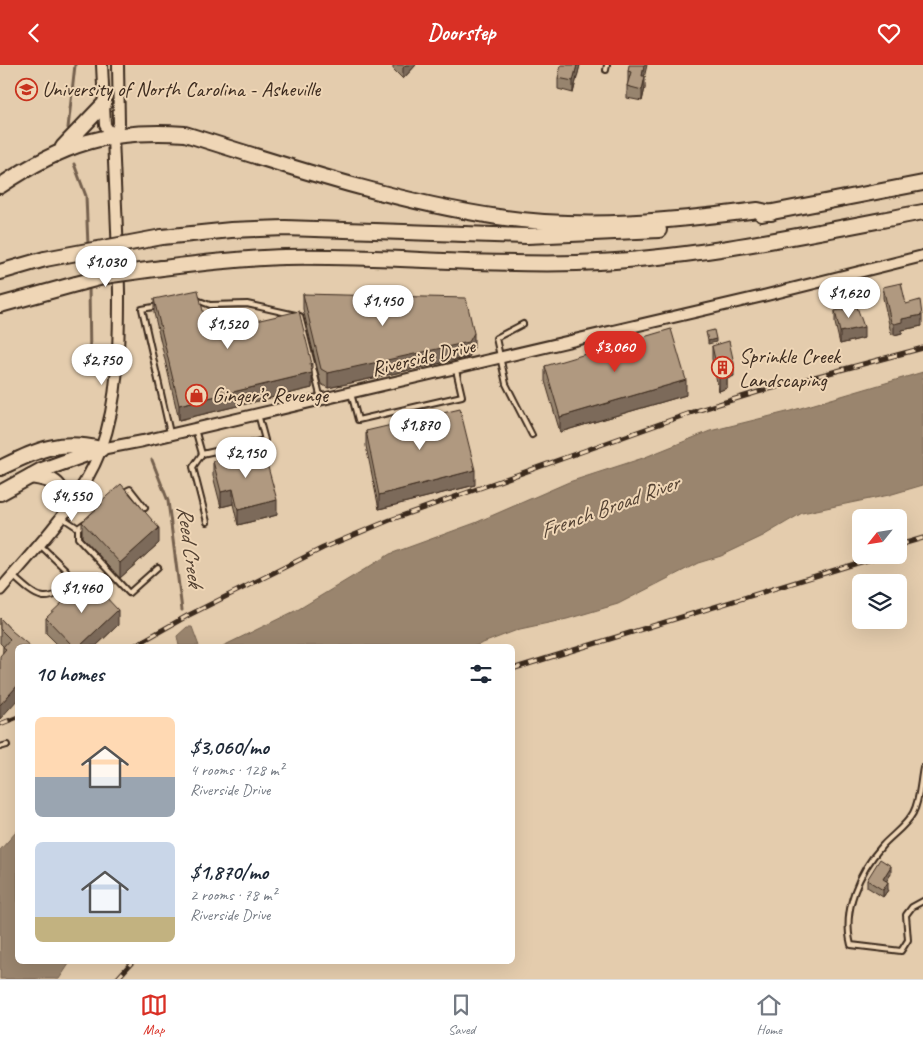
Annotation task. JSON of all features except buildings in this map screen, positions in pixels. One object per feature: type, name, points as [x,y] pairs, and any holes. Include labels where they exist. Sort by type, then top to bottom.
[{"type":"highway","points":[[60,151],[104,104]]},
{"type":"highway","points":[[0,186],[60,151],[93,140],[140,132],[185,134],[380,194],[500,218],[604,223],[663,221],[758,210],[771,213]]},
{"type":"highway","points":[[0,272],[45,259],[162,237],[231,230],[285,228],[526,236],[576,235],[696,226],[923,183]]},
{"type":"highway","points":[[0,305],[110,275],[232,259],[285,257],[527,264],[623,261],[732,248],[923,212]]},
{"type":"highway","points":[[0,468],[31,453],[61,445],[78,444],[100,449]]},
{"type":"highway","points":[[0,493],[31,476],[100,449]]},
{"type":"highway","points":[[31,476],[50,479],[58,484],[62,490],[64,513]]},
{"type":"main road","points":[[102,65],[105,125],[113,137]]},
{"type":"main road","points":[[0,590],[64,513],[79,490],[100,449],[110,414],[119,360],[118,249],[113,137],[119,124],[118,65]]},
{"type":"main road","name":"Riverside Drive","points":[[100,449],[322,400],[923,256]]},
{"type":"lane","points":[[606,70],[607,65]]},
{"type":"lane","points":[[187,301],[196,300],[210,305],[247,304],[300,316],[322,400]]},
{"type":"lane","points":[[169,305],[142,309],[170,435]]},
{"type":"lane","points":[[523,325],[496,338],[506,384],[532,435]]},
{"type":"lane","points":[[351,393],[358,420],[462,396],[455,368]]},
{"type":"lane","points":[[207,522],[193,467],[202,455],[265,440],[258,414]]},
{"type":"lane","points":[[195,429],[202,455]]},
{"type":"lane","points":[[122,493],[130,489],[145,507]]},
{"type":"lane","points":[[64,513],[78,528],[78,538],[129,593],[158,567]]},
{"type":"lane","points":[[78,528],[93,517]]},
{"type":"lane","points":[[12,576],[30,592],[42,598],[54,597],[72,582],[66,570],[39,544]]},
{"type":"lane","points":[[0,747],[8,745]]},
{"type":"lane","points":[[923,768],[913,813],[875,855],[858,883],[849,912],[848,935],[851,945],[901,951],[908,940],[906,915],[912,907],[923,901]]},
{"type":"water","name":"French Broad River","points":[[923,372],[923,485],[889,495],[802,513],[763,536],[721,556],[698,563],[618,604],[567,619],[520,629],[480,644],[227,644],[299,609],[390,554],[475,523],[569,482],[643,458],[710,431],[787,412]]},
{"type":"water","points":[[187,627],[192,627],[198,644],[179,644],[177,636]]},
{"type":"water","points":[[15,833],[15,964],[69,964],[59,979],[0,979],[0,850]]},
{"type":"waterway","name":"Reed Creek","points":[[68,128],[75,65]]},
{"type":"waterway","name":"Reed Creek","points":[[74,164],[86,196],[88,246]]},
{"type":"waterway","name":"Reed Creek","points":[[88,255],[89,276]]},
{"type":"waterway","name":"Reed Creek","points":[[89,285],[90,362]]},
{"type":"waterway","name":"Reed Creek","points":[[152,460],[168,501],[182,610]]},
{"type":"railway","points":[[138,644],[187,616],[323,548],[390,520],[696,411],[758,392],[923,348]]},
{"type":"railway","points":[[908,542],[923,538]]},
{"type":"railway","points":[[515,668],[855,564]]},
{"type":"railway","points":[[0,724],[15,718]]},
{"type":"railway","points":[[117,979],[130,964]]},
{"type":"place","name":"University of North Carolina - Asheville","points":[[26,89]]},
{"type":"place","name":"Sprinkle Creek Landscaping","points":[[723,368]]},
{"type":"place","name":"Ginger’s Revenge","points":[[196,395]]}]
